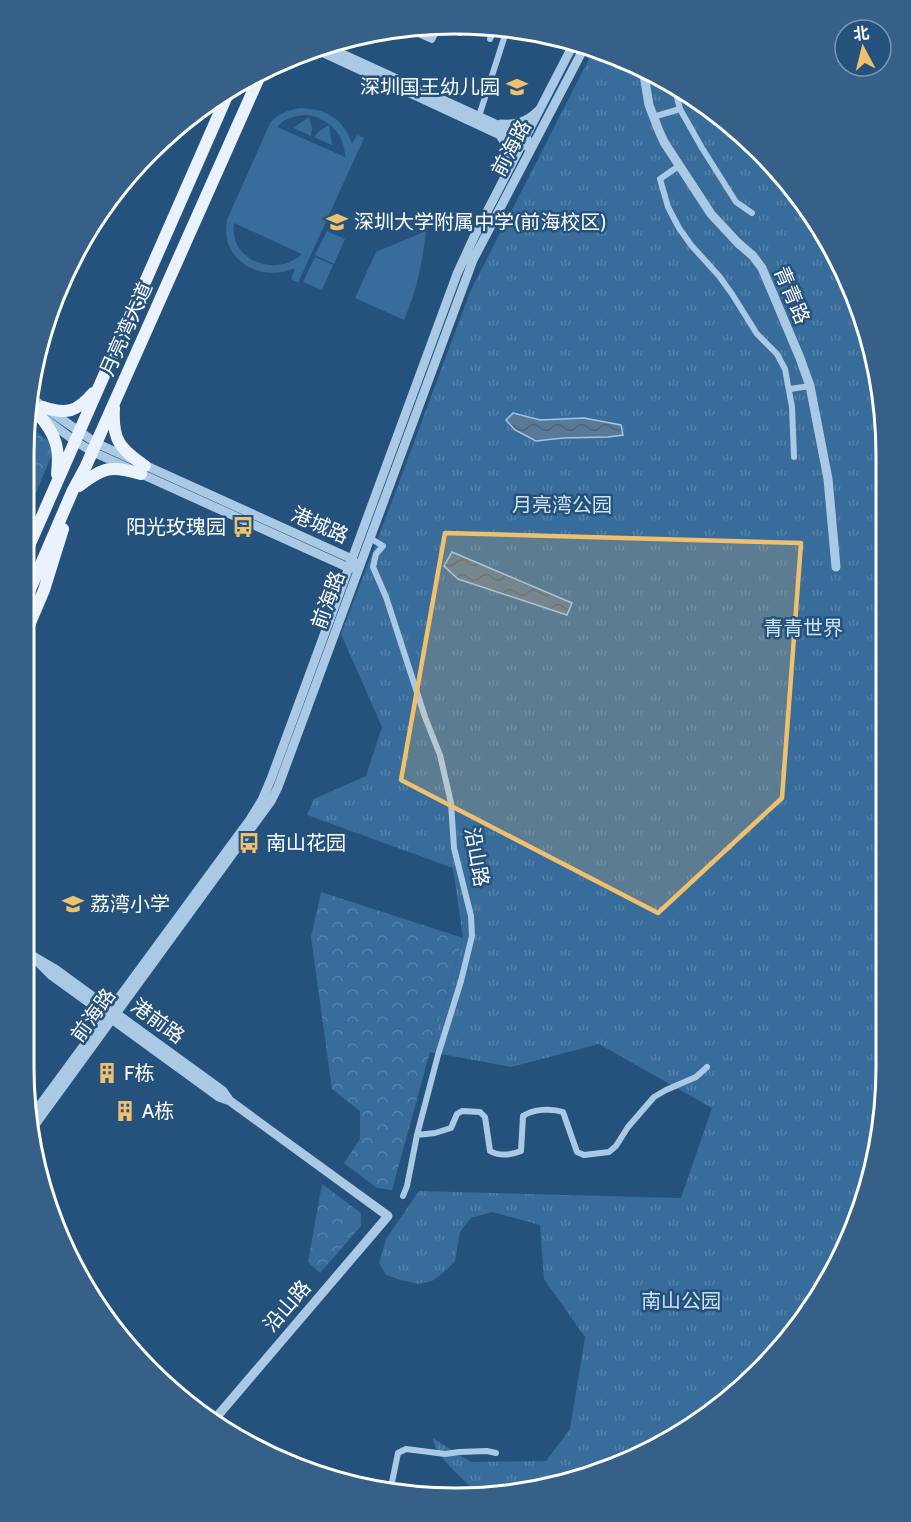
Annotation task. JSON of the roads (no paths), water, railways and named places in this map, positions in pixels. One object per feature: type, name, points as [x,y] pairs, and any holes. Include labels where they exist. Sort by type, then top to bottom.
[{"type":"main road","name":"月亮湾大道","points":[[34,580],[256,85]]},
{"type":"main road","name":"月亮湾大道","points":[[34,534],[223,104]]},
{"type":"main road","points":[[37,410],[65,412],[76,409],[101,383]]},
{"type":"main road","points":[[118,394],[114,409],[117,441],[143,470]]},
{"type":"main road","points":[[37,410],[51,431],[57,446],[58,464],[53,491]]},
{"type":"main road","points":[[34,614],[44,590],[68,513],[71,495],[100,471],[143,470]]},
{"type":"street","points":[[422,36],[432,40],[435,35]]},
{"type":"street","points":[[479,116],[504,37]]},
{"type":"street","name":"前海路","points":[[38,1120],[262,800],[353,565],[457,274],[570,51]]},
{"type":"street","points":[[338,52],[494,123],[533,147]]},
{"type":"street","name":"前海路","points":[[353,565],[370,538],[470,269],[581,54]]},
{"type":"street","points":[[326,55],[500,135],[524,141]]},
{"type":"street","name":"青青路","points":[[644,79],[653,117],[664,142],[711,214],[762,268],[800,358],[810,386],[828,479],[836,567]]},
{"type":"street","points":[[677,98],[680,109],[702,148],[736,201],[752,213]]},
{"type":"street","points":[[494,123],[516,124],[532,116],[541,107]]},
{"type":"street","points":[[653,117],[680,109]]},
{"type":"street","points":[[500,135],[508,147],[507,174]]},
{"type":"street","points":[[680,165],[660,179],[664,195],[673,218],[692,245],[726,285],[757,334],[777,354],[785,369],[792,407],[794,457]]},
{"type":"street","points":[[790,390],[810,386]]},
{"type":"street","name":"港城路","points":[[37,410],[94,448],[353,565]]},
{"type":"street","name":"沿山路","points":[[370,538],[383,546],[376,554],[373,567],[386,597],[425,717],[440,755],[451,803],[454,848],[471,916],[470,950],[438,1055],[403,1196]]},
{"type":"street","name":"港前路","points":[[34,960],[51,975],[111,1014],[219,1097],[230,1101],[388,1216]]},
{"type":"street","name":"前海路","points":[[37,1110],[111,1014]]},
{"type":"street","points":[[417,1135],[451,1128],[457,1114],[462,1111],[480,1112],[485,1117],[490,1151],[495,1154],[513,1154],[521,1151],[523,1116],[529,1112],[555,1110],[563,1112],[577,1152],[584,1155],[609,1152],[654,1097],[696,1077],[707,1067]]},
{"type":"street","name":"沿山路","points":[[219,1415],[388,1216]]},
{"type":"street","points":[[392,1482],[398,1453],[406,1449],[445,1454],[487,1451],[496,1453]]},
{"type":"water","points":[[513,413],[540,420],[584,418],[621,425],[623,435],[536,441],[515,430],[506,420]]},
{"type":"water","points":[[452,552],[572,603],[567,615],[458,579],[444,566]]},
{"type":"place","name":"深圳国王幼儿园","points":[[517,87]]},
{"type":"place","name":"深圳大学附属中学(前海校区)","points":[[337,222]]},
{"type":"place","name":"阳光玫瑰园","points":[[243,527]]},
{"type":"place","name":"南山花园","points":[[249,843]]},
{"type":"place","name":"荔湾小学","points":[[73,904]]},
{"type":"place","name":"F栋","points":[[107,1073]]},
{"type":"place","name":"A栋","points":[[125,1111]]},
{"type":"park label","name":"月亮湾公园","points":[[562,505]]},
{"type":"park label","name":"青青世界","points":[[803,628]]},
{"type":"park label","name":"南山公园","points":[[681,1301]]}]
